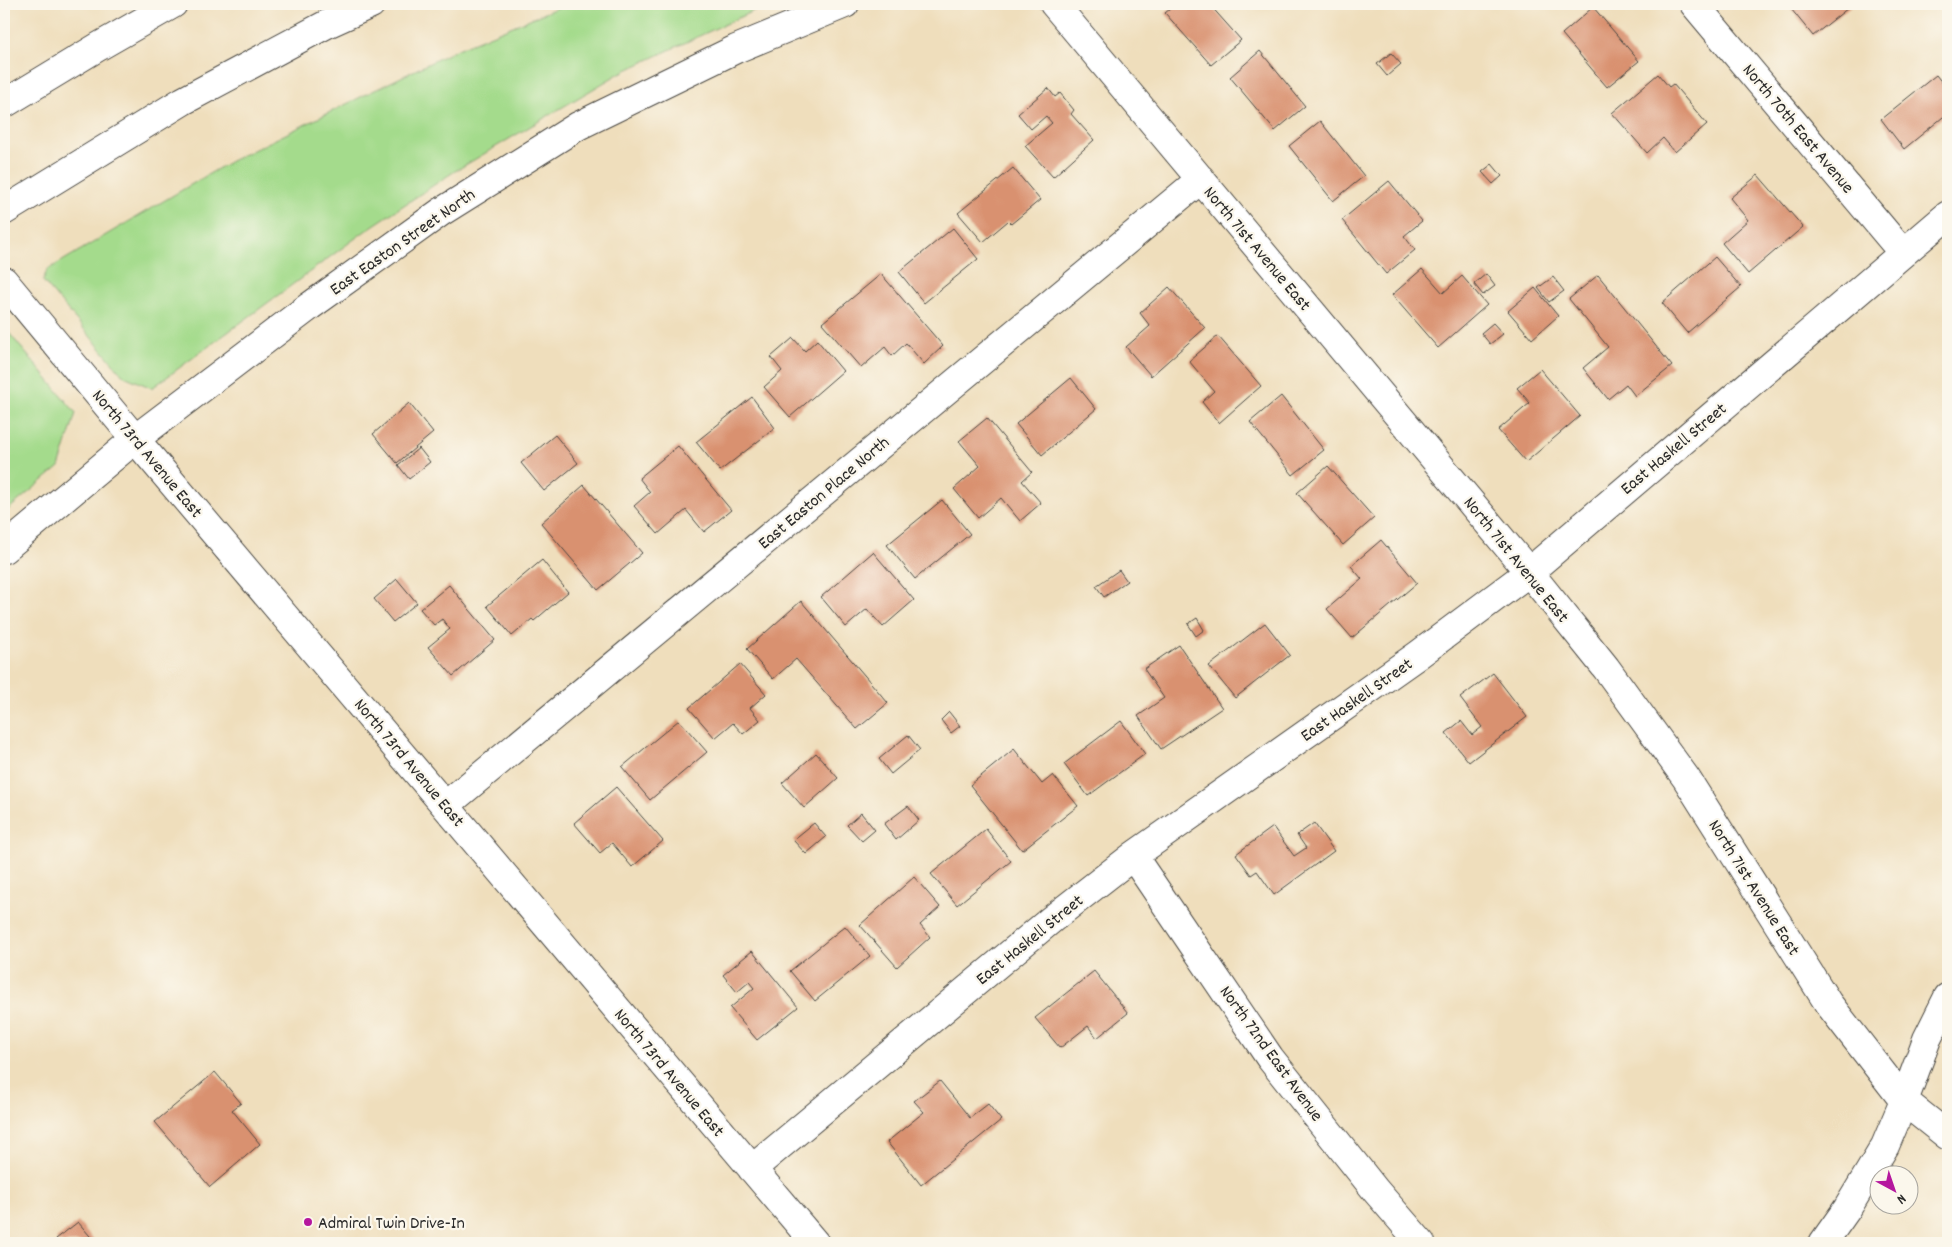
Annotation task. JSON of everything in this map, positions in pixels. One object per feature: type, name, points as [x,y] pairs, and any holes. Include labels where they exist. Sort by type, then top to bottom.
[{"type":"main road","points":[[4,104],[173,4]]},
{"type":"main road","points":[[4,211],[184,102],[327,24],[371,4]]},
{"type":"main road","name":"East Easton Street North","points":[[4,549],[135,439],[310,306],[441,212],[578,126],[736,49],[845,4]]},
{"type":"main road","name":"North 71st Avenue East","points":[[1054,4],[1529,572],[1606,668],[1686,778],[1828,1003],[1904,1101],[1948,1136]]},
{"type":"main road","name":"North 70th East Avenue","points":[[1694,4],[1904,253]]},
{"type":"main road","name":"East Easton Place North","points":[[446,805],[1201,180]]},
{"type":"main road","name":"East Haskell Street","points":[[752,1169],[1045,925],[1133,856],[1410,660],[1529,572],[1948,215]]},
{"type":"main road","name":"North 73rd Avenue East","points":[[4,281],[135,439],[815,1243]]},
{"type":"main road","name":"North 72nd East Avenue","points":[[1133,856],[1270,1058],[1376,1191],[1421,1243]]},
{"type":"main road","points":[[1823,1243],[1847,1209],[1885,1146],[1927,1039],[1948,997]]},
{"type":"green space","points":[[566,4],[768,4],[620,73],[452,173],[368,229],[152,388],[124,376],[43,281],[47,270],[231,161],[460,48]]},
{"type":"green space","points":[[4,327],[76,413],[59,467],[4,513]]},
{"type":"building","points":[[1176,4],[1209,4],[1241,40],[1211,65],[1165,13]]},
{"type":"building","points":[[1787,4],[1853,4],[1813,36]]},
{"type":"building","points":[[1593,7],[1639,61],[1607,87],[1562,34]]},
{"type":"building","points":[[1260,51],[1305,106],[1275,131],[1230,77]]},
{"type":"building","points":[[1391,53],[1401,64],[1387,76],[1377,64]]},
{"type":"building","points":[[1658,74],[1669,87],[1673,84],[1707,124],[1675,152],[1663,138],[1647,153],[1612,113]]},
{"type":"building","points":[[1936,75],[1948,90],[1948,113],[1904,149],[1881,119]]},
{"type":"building","points":[[1048,88],[1055,97],[1060,93],[1074,110],[1071,114],[1094,140],[1053,177],[1025,146],[1052,123],[1046,116],[1031,129],[1018,114]]},
{"type":"building","points":[[1320,121],[1364,176],[1333,201],[1289,146]]},
{"type":"building","points":[[1492,164],[1502,176],[1493,184],[1482,172]]},
{"type":"building","points":[[1013,168],[1040,200],[1011,224],[1008,221],[983,242],[958,213]]},
{"type":"building","points":[[1758,175],[1803,227],[1748,274],[1722,243],[1748,220],[1730,198]]},
{"type":"building","points":[[1389,181],[1422,221],[1404,236],[1415,250],[1386,274],[1342,220]]},
{"type":"building","points":[[953,228],[978,259],[924,303],[899,272]]},
{"type":"building","points":[[1715,257],[1741,287],[1687,333],[1662,303]]},
{"type":"building","points":[[1422,269],[1443,293],[1462,276],[1487,305],[1438,348],[1392,295]]},
{"type":"building","points":[[881,274],[943,346],[924,364],[906,343],[892,356],[885,347],[861,368],[822,323]]},
{"type":"building","points":[[1486,274],[1495,286],[1483,295],[1474,284]]},
{"type":"building","points":[[1598,275],[1672,366],[1635,396],[1626,384],[1608,399],[1583,368],[1608,347],[1569,299]]},
{"type":"building","points":[[1553,277],[1564,291],[1549,302],[1538,288]]},
{"type":"building","points":[[1169,287],[1205,328],[1151,376],[1126,347],[1150,326],[1140,313]]},
{"type":"building","points":[[1535,288],[1558,316],[1532,339],[1508,311]]},
{"type":"building","points":[[1493,323],[1503,334],[1490,344],[1481,333]]},
{"type":"building","points":[[1218,336],[1261,386],[1219,423],[1202,402],[1214,391],[1189,361]]},
{"type":"building","points":[[793,338],[805,351],[817,340],[843,371],[790,417],[764,387],[782,371],[771,357]]},
{"type":"building","points":[[1540,369],[1580,416],[1526,462],[1498,430],[1530,403],[1517,388]]},
{"type":"building","points":[[1071,378],[1096,409],[1042,455],[1016,424]]},
{"type":"building","points":[[1281,396],[1324,450],[1293,475],[1250,422]]},
{"type":"building","points":[[752,397],[775,428],[720,471],[696,442]]},
{"type":"building","points":[[409,403],[433,433],[397,463],[373,434]]},
{"type":"building","points":[[987,418],[1032,472],[1022,481],[1041,503],[1020,521],[1001,498],[978,518],[954,489],[980,466],[959,441]]},
{"type":"building","points":[[555,435],[578,463],[544,491],[521,463]]},
{"type":"building","points":[[678,446],[731,510],[704,532],[686,510],[658,534],[634,506],[650,492],[639,478]]},
{"type":"building","points":[[419,448],[430,462],[409,479],[398,465]]},
{"type":"building","points":[[1328,466],[1374,518],[1343,545],[1297,493]]},
{"type":"building","points":[[584,485],[642,553],[598,590],[541,523]]},
{"type":"building","points":[[942,500],[970,534],[915,579],[887,545]]},
{"type":"building","points":[[1381,540],[1417,583],[1352,638],[1327,609],[1362,579],[1351,566]]},
{"type":"building","points":[[873,552],[914,600],[883,627],[867,609],[846,627],[821,597]]},
{"type":"building","points":[[542,560],[568,592],[534,621],[532,619],[512,636],[487,606]]},
{"type":"building","points":[[1119,570],[1127,581],[1104,597],[1096,586]]},
{"type":"building","points":[[397,579],[417,603],[393,622],[374,599]]},
{"type":"building","points":[[449,585],[495,640],[453,676],[428,647],[450,629],[442,619],[434,625],[420,609]]},
{"type":"building","points":[[801,601],[888,703],[857,729],[796,659],[773,679],[747,649]]},
{"type":"building","points":[[1197,618],[1204,630],[1196,636],[1188,624]]},
{"type":"building","points":[[1265,623],[1290,655],[1235,698],[1209,666]]},
{"type":"building","points":[[1179,645],[1222,708],[1161,749],[1138,716],[1164,698],[1144,669]]},
{"type":"building","points":[[740,664],[766,694],[750,708],[760,720],[743,734],[733,723],[715,738],[689,708]]},
{"type":"building","points":[[1493,673],[1527,717],[1469,762],[1446,733],[1461,721],[1472,735],[1482,727],[1460,698]]},
{"type":"building","points":[[949,712],[960,726],[951,733],[941,720]]},
{"type":"building","points":[[679,720],[707,752],[650,800],[622,767]]},
{"type":"building","points":[[1121,721],[1145,754],[1088,796],[1064,764]]},
{"type":"building","points":[[908,735],[920,750],[891,774],[879,759]]},
{"type":"building","points":[[1014,749],[1042,784],[1053,775],[1078,806],[1022,850],[970,785]]},
{"type":"building","points":[[816,753],[838,778],[804,808],[782,783]]},
{"type":"building","points":[[616,787],[663,841],[632,867],[612,843],[600,853],[574,823]]},
{"type":"building","points":[[908,806],[919,820],[896,840],[884,824]]},
{"type":"building","points":[[861,813],[875,830],[862,841],[847,825]]},
{"type":"building","points":[[814,823],[826,837],[806,854],[793,840]]},
{"type":"building","points":[[1314,823],[1334,851],[1274,895],[1257,871],[1251,875],[1236,854],[1273,827],[1294,856],[1306,848],[1297,835]]},
{"type":"building","points":[[986,829],[1011,861],[957,905],[931,874]]},
{"type":"building","points":[[914,877],[940,907],[920,925],[930,937],[897,967],[860,925]]},
{"type":"building","points":[[845,926],[870,956],[815,1001],[790,971]]},
{"type":"building","points":[[752,951],[798,1007],[757,1040],[730,1008],[754,988],[749,982],[737,992],[723,975]]},
{"type":"building","points":[[1094,971],[1128,1013],[1097,1038],[1088,1026],[1060,1048],[1035,1018]]},
{"type":"building","points":[[215,1072],[241,1103],[232,1110],[260,1144],[210,1187],[155,1122]]},
{"type":"building","points":[[940,1081],[970,1118],[988,1104],[1001,1120],[921,1185],[887,1142],[924,1112],[914,1101]]},
{"type":"building","points":[[78,1222],[95,1242],[59,1243],[56,1239]]},
{"type":"place","name":"Admiral Twin Drive-In","points":[[308,1222]]}]
